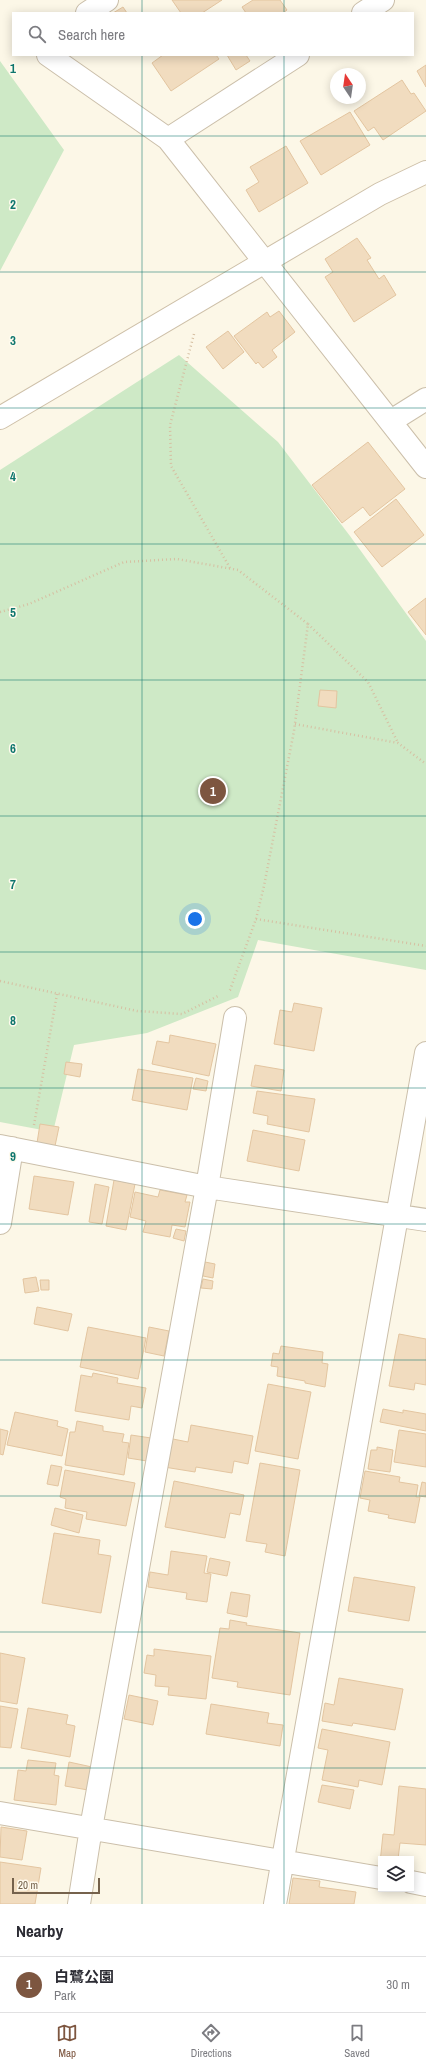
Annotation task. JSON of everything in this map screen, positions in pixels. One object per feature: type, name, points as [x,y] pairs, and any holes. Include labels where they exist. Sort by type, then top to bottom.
[{"type":"street","points":[[89,12],[107,0]]},
{"type":"street","points":[[365,12],[383,0]]},
{"type":"street","points":[[49,56],[168,139],[426,467]]},
{"type":"street","points":[[168,139],[296,56]]},
{"type":"street","points":[[0,418],[380,194],[426,172]]},
{"type":"street","points":[[391,421],[426,399]]},
{"type":"street","points":[[79,1904],[91,1828],[207,1187],[235,1018]]},
{"type":"street","points":[[275,1904],[426,1053]]},
{"type":"street","points":[[0,1223],[14,1149],[207,1187],[426,1220]]},
{"type":"street","points":[[0,1813],[378,1878]]},
{"type":"street","points":[[414,1883],[426,1885]]},
{"type":"path","points":[[204,297],[170,425],[172,466],[231,569]]},
{"type":"path","points":[[0,612],[29,604],[124,562],[177,559],[238,570],[308,624],[368,682],[398,743]]},
{"type":"path","points":[[0,982],[137,1011],[182,1014],[230,990],[256,919],[264,886],[294,724],[308,624]]},
{"type":"path","points":[[294,724],[398,743],[426,764]]},
{"type":"path","points":[[256,919],[426,946]]},
{"type":"path","points":[[14,1149],[57,994]]},
{"type":"green space","points":[[0,61],[64,150],[0,271]]},
{"type":"green space","points":[[179,355],[278,442],[350,536],[426,641],[426,970],[258,940],[238,997],[147,1033],[74,1045],[53,1132],[0,1122],[0,470]]},
{"type":"building","points":[[172,0],[222,0],[204,12],[180,12]]},
{"type":"building","points":[[253,0],[280,0],[287,10],[284,12],[245,12],[242,7]]},
{"type":"building","points":[[123,7],[126,12],[115,12]]},
{"type":"building","points":[[162,56],[217,56],[219,59],[171,91],[152,63]]},
{"type":"building","points":[[228,56],[247,56],[250,61],[236,70]]},
{"type":"building","points":[[426,65],[426,87],[417,71]]},
{"type":"building","points":[[402,80],[411,94],[414,93],[426,111],[383,140],[374,127],[368,131],[354,111]]},
{"type":"building","points":[[350,112],[370,145],[321,175],[300,141]]},
{"type":"building","points":[[286,146],[308,183],[259,212],[246,190],[259,182],[250,167]]},
{"type":"building","points":[[357,238],[371,258],[367,260],[379,279],[384,275],[396,295],[354,322],[325,277],[333,272],[325,259]]},
{"type":"building","points":[[279,311],[295,332],[272,350],[277,357],[263,368],[258,362],[256,364],[234,336],[267,312],[270,317]]},
{"type":"building","points":[[228,331],[244,352],[223,369],[206,347]]},
{"type":"building","points":[[368,442],[405,489],[370,516],[363,507],[342,523],[312,485]]},
{"type":"building","points":[[396,499],[424,535],[382,567],[354,532]]},
{"type":"building","points":[[426,598],[426,635],[408,612]]},
{"type":"building","points":[[320,690],[337,691],[336,708],[318,706]]},
{"type":"building","points":[[294,1003],[322,1008],[314,1051],[274,1044],[280,1010],[292,1012]]},
{"type":"building","points":[[170,1035],[216,1044],[209,1076],[152,1064],[157,1041],[169,1043]]},
{"type":"building","points":[[66,1062],[82,1064],[80,1077],[64,1074]]},
{"type":"building","points":[[255,1065],[284,1070],[281,1091],[251,1086]]},
{"type":"building","points":[[138,1069],[193,1078],[187,1110],[132,1100]]},
{"type":"building","points":[[196,1078],[208,1081],[206,1091],[193,1089]]},
{"type":"building","points":[[257,1091],[315,1099],[309,1132],[267,1124],[268,1116],[253,1113]]},
{"type":"building","points":[[40,1124],[59,1127],[55,1146],[37,1143]]},
{"type":"building","points":[[253,1130],[305,1140],[299,1171],[247,1161]]},
{"type":"building","points":[[34,1176],[74,1182],[68,1215],[29,1209]]},
{"type":"building","points":[[114,1180],[135,1184],[126,1230],[106,1226]]},
{"type":"building","points":[[95,1184],[109,1187],[102,1224],[89,1222]]},
{"type":"building","points":[[160,1190],[187,1195],[185,1202],[190,1202],[185,1227],[172,1225],[170,1237],[143,1232],[146,1221],[130,1217],[135,1192],[158,1197]]},
{"type":"building","points":[[176,1229],[186,1231],[184,1241],[173,1238]]},
{"type":"building","points":[[205,1262],[215,1264],[213,1278],[203,1276]]},
{"type":"building","points":[[36,1277],[39,1291],[25,1293],[23,1279]]},
{"type":"building","points":[[203,1279],[213,1281],[212,1289],[201,1288]]},
{"type":"building","points":[[40,1280],[49,1280],[49,1290],[41,1290]]},
{"type":"building","points":[[37,1307],[72,1314],[68,1331],[34,1324]]},
{"type":"building","points":[[88,1327],[146,1338],[138,1379],[80,1367]]},
{"type":"building","points":[[149,1327],[169,1331],[164,1356],[145,1352]]},
{"type":"building","points":[[399,1334],[426,1339],[426,1385],[415,1383],[414,1390],[389,1386]]},
{"type":"building","points":[[281,1346],[323,1352],[322,1363],[328,1364],[325,1387],[305,1383],[305,1381],[277,1376],[278,1367],[271,1366],[273,1353],[279,1354]]},
{"type":"building","points":[[93,1373],[118,1378],[117,1383],[146,1388],[142,1408],[131,1406],[129,1420],[75,1411],[81,1375],[92,1377]]},
{"type":"building","points":[[268,1384],[311,1392],[298,1459],[255,1451]]},
{"type":"building","points":[[383,1409],[403,1413],[403,1410],[426,1414],[426,1431],[380,1422]]},
{"type":"building","points":[[15,1412],[58,1421],[57,1426],[68,1429],[62,1456],[7,1445]]},
{"type":"building","points":[[77,1421],[103,1426],[103,1431],[124,1434],[122,1442],[129,1443],[124,1475],[65,1465],[70,1432],[75,1432]]},
{"type":"building","points":[[191,1425],[253,1436],[248,1464],[234,1461],[232,1473],[196,1467],[195,1472],[164,1467],[168,1438],[188,1442]]},
{"type":"building","points":[[0,1429],[8,1431],[3,1455],[0,1454]]},
{"type":"building","points":[[399,1430],[426,1434],[426,1467],[394,1462]]},
{"type":"building","points":[[131,1435],[151,1438],[147,1461],[128,1458]]},
{"type":"building","points":[[377,1447],[393,1450],[390,1472],[368,1469],[371,1450],[377,1450]]},
{"type":"building","points":[[260,1463],[300,1470],[285,1556],[265,1552],[267,1544],[246,1541]]},
{"type":"building","points":[[51,1465],[62,1467],[58,1486],[47,1484]]},
{"type":"building","points":[[65,1470],[135,1483],[126,1526],[86,1519],[87,1512],[65,1508],[66,1499],[60,1497]]},
{"type":"building","points":[[365,1471],[400,1477],[399,1482],[418,1485],[416,1497],[420,1497],[415,1523],[388,1518],[389,1515],[368,1511],[370,1500],[360,1498]]},
{"type":"building","points":[[174,1481],[244,1495],[240,1515],[230,1513],[225,1538],[165,1527]]},
{"type":"building","points":[[422,1482],[426,1483],[426,1497],[419,1496]]},
{"type":"building","points":[[55,1508],[83,1515],[79,1533],[51,1525]]},
{"type":"building","points":[[54,1533],[100,1540],[98,1554],[111,1556],[101,1613],[42,1603]]},
{"type":"building","points":[[171,1551],[207,1556],[204,1573],[211,1574],[207,1602],[186,1599],[187,1593],[148,1587],[150,1572],[168,1575]]},
{"type":"building","points":[[210,1558],[230,1562],[227,1576],[207,1572]]},
{"type":"building","points":[[354,1577],[415,1587],[409,1621],[348,1611]]},
{"type":"building","points":[[231,1592],[250,1595],[247,1617],[227,1613]]},
{"type":"building","points":[[230,1620],[247,1623],[246,1625],[300,1633],[290,1695],[237,1687],[238,1682],[212,1678],[220,1628],[229,1629]]},
{"type":"building","points":[[154,1649],[211,1656],[206,1699],[168,1695],[169,1687],[155,1686],[156,1675],[144,1673],[147,1655],[154,1656]]},
{"type":"building","points":[[0,1653],[25,1658],[17,1704],[0,1701]]},
{"type":"building","points":[[339,1678],[403,1689],[395,1730],[353,1723],[352,1726],[322,1721],[325,1703],[334,1705]]},
{"type":"building","points":[[129,1695],[158,1701],[153,1725],[124,1719]]},
{"type":"building","points":[[211,1704],[269,1713],[267,1723],[283,1725],[280,1746],[206,1734]]},
{"type":"building","points":[[0,1706],[18,1709],[11,1748],[0,1747]]},
{"type":"building","points":[[28,1708],[68,1715],[66,1724],[75,1726],[70,1757],[21,1748]]},
{"type":"building","points":[[322,1729],[390,1742],[382,1785],[359,1780],[358,1787],[322,1780],[328,1750],[318,1748]]},
{"type":"building","points":[[28,1760],[56,1763],[54,1775],[59,1776],[56,1805],[14,1800],[18,1770],[26,1771]]},
{"type":"building","points":[[69,1762],[92,1767],[88,1790],[65,1786]]},
{"type":"building","points":[[322,1785],[354,1790],[350,1809],[318,1802]]},
{"type":"building","points":[[399,1786],[426,1789],[426,1845],[400,1843],[398,1856],[381,1856],[383,1834],[394,1835]]},
{"type":"building","points":[[1,1827],[27,1831],[22,1860],[0,1857]]},
{"type":"building","points":[[0,1862],[41,1868],[35,1904],[0,1904]]},
{"type":"building","points":[[293,1878],[320,1881],[319,1887],[356,1892],[354,1904],[289,1904]]},
{"type":"place","name":"白鷺公園","points":[[213,791]]}]
